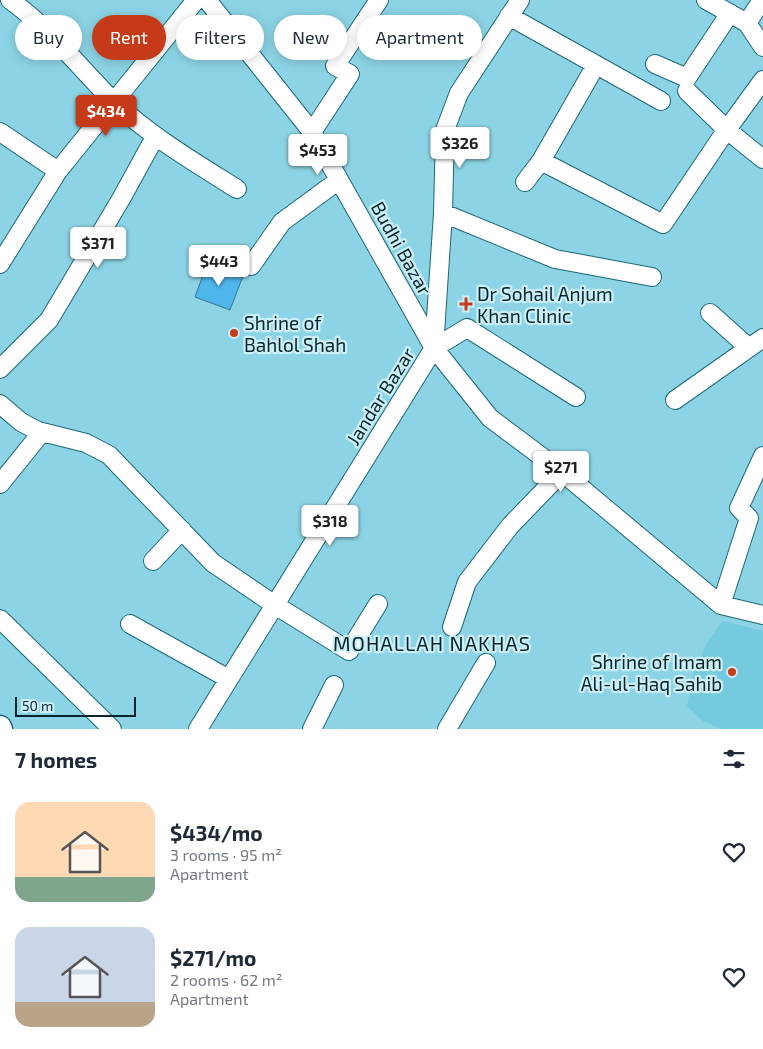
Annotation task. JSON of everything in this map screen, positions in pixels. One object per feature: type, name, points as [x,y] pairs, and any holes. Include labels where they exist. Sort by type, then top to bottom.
[{"type":"street","points":[[10,0],[30,14],[114,101],[156,137],[237,189]]},
{"type":"street","points":[[0,264],[58,171],[196,0]]},
{"type":"street","name":"Budhi Bazar","points":[[207,0],[312,132],[434,348],[490,418],[562,472],[722,605]]},
{"type":"street","points":[[312,132],[350,74],[335,66],[379,0]]},
{"type":"street","name":"Jandar Bazar","points":[[198,729],[434,348],[443,214],[444,130],[459,93],[520,0]]},
{"type":"street","points":[[706,0],[747,23],[763,47]]},
{"type":"street","points":[[747,23],[761,4]]},
{"type":"street","points":[[655,64],[687,78],[730,13]]},
{"type":"street","points":[[509,16],[661,101]]},
{"type":"street","points":[[525,182],[540,161],[596,65]]},
{"type":"street","points":[[540,161],[664,224],[763,80]]},
{"type":"street","points":[[687,91],[727,130],[763,159]]},
{"type":"street","points":[[0,132],[58,171]]},
{"type":"street","points":[[0,369],[49,320],[156,137]]},
{"type":"street","points":[[251,266],[282,222],[339,180]]},
{"type":"street","points":[[443,214],[555,259],[652,277]]},
{"type":"street","points":[[675,400],[756,343],[710,313]]},
{"type":"street","points":[[434,348],[467,328],[576,397]]},
{"type":"street","points":[[0,404],[21,422],[42,432],[86,444],[109,455],[213,563],[275,605],[349,651],[378,604]]},
{"type":"street","points":[[0,484],[42,432]]},
{"type":"street","points":[[763,456],[740,508],[749,518],[722,605],[763,615]]},
{"type":"street","points":[[452,627],[467,582],[510,526],[562,472]]},
{"type":"street","points":[[153,561],[182,530]]},
{"type":"street","points":[[0,619],[112,729]]},
{"type":"street","points":[[130,624],[230,679]]},
{"type":"street","points":[[447,729],[486,663]]},
{"type":"street","points":[[312,729],[334,685]]},
{"type":"shaded area","name":"Shrine of Imam Ali-ul-Haq Sahib","points":[[723,621],[763,631],[763,729],[722,729],[703,721],[687,706],[694,669],[710,638]]},
{"type":"building","points":[[207,264],[243,276],[230,310],[195,297]]},
{"type":"place","name":"Dr Sohail Anjum Khan Clinic","points":[[466,304]]},
{"type":"place","name":"Shrine of Bahlol Shah","points":[[234,333]]},
{"type":"place","name":"Shrine of Imam Ali-ul-Haq Sahib","points":[[732,672]]},
{"type":"district","name":"MOHALLAH NAKHAS","points":[[432,643]]}]
